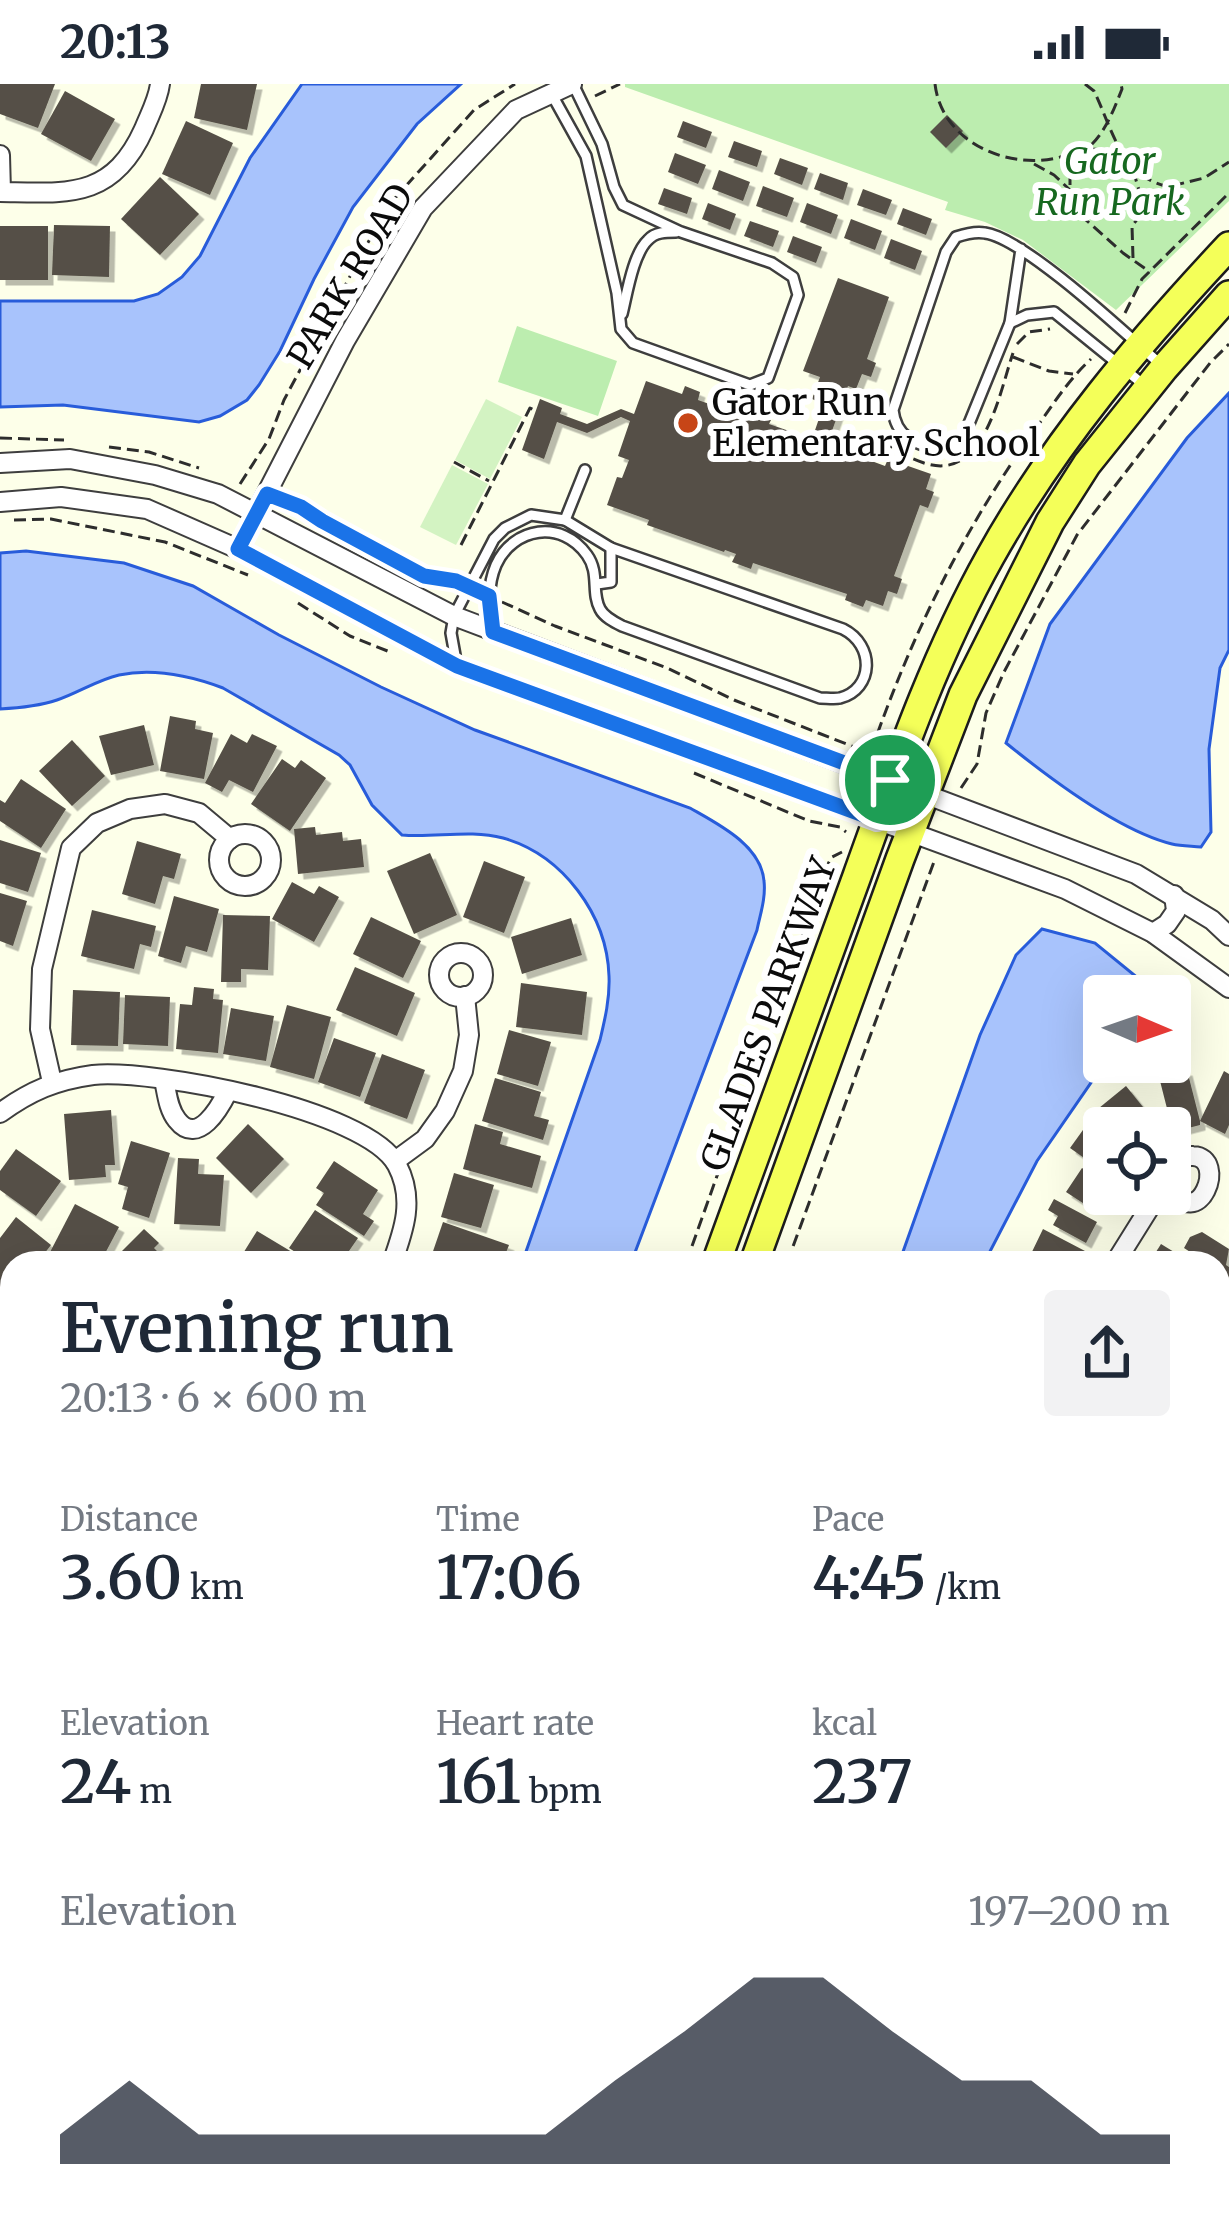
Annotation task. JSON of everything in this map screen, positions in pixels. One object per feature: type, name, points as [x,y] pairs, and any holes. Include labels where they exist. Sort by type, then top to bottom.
[{"type":"main road","name":"GLADES PARKWAY","points":[[720,1251],[890,780],[965,604],[1058,450],[1131,356],[1229,245]]},
{"type":"main road","name":"GLADES PARKWAY","points":[[758,1251],[963,695],[1050,522],[1087,464],[1229,295]]},
{"type":"street","points":[[0,155],[1,192],[68,193],[100,183],[123,164],[139,140],[160,84]]},
{"type":"street","name":"PARK ROAD","points":[[238,549],[345,341],[423,208],[516,110],[572,84]]},
{"type":"street","points":[[0,463],[70,459],[155,475],[218,494],[454,616],[1136,874],[1212,920],[1229,936]]},
{"type":"street","points":[[0,502],[61,497],[147,509],[238,549],[457,666],[1065,889],[1153,933],[1227,982]]},
{"type":"street","points":[[52,1082],[40,1029],[42,969],[71,848],[97,823],[130,809],[165,804],[200,813],[230,839]]},
{"type":"street","points":[[1153,933],[1176,911],[1174,895]]},
{"type":"street","points":[[395,1161],[424,1138],[445,1111],[464,1071],[470,1035],[465,996]]},
{"type":"street","points":[[0,1113],[52,1082],[98,1075],[195,1083],[331,1120],[395,1161],[407,1191],[406,1222],[396,1251]]},
{"type":"street","points":[[164,1080],[177,1121],[196,1129],[217,1114],[228,1090]]},
{"type":"street","points":[[1191,1156],[1210,1164],[1215,1177],[1207,1196],[1191,1201]]},
{"type":"street","points":[[1122,1251],[1145,1215]]},
{"type":"lane","points":[[551,93],[586,156],[621,329],[633,344],[750,386],[768,378],[798,295],[793,277],[772,263],[681,232],[623,205],[602,144],[572,84]]},
{"type":"lane","points":[[620,319],[639,254],[649,238],[660,232],[681,232]]},
{"type":"lane","points":[[1021,249],[1010,323],[962,437],[938,450],[904,436],[895,425],[893,410],[946,252],[956,237],[985,232],[1021,249],[1156,378]]},
{"type":"lane","points":[[1010,323],[1027,315],[1054,312],[1131,356],[1156,378]]},
{"type":"lane","points":[[565,520],[585,470]]},
{"type":"lane","points":[[457,666],[454,616],[494,539],[531,514],[565,520],[611,548],[857,636],[865,648],[867,665],[851,693],[838,699],[820,698],[622,626],[598,608],[595,571],[587,555],[566,537],[548,532],[516,537],[496,564],[489,596],[493,632]]},
{"type":"lane","points":[[597,584],[610,582],[611,548]]},
{"type":"path","points":[[469,587],[424,576],[301,507],[240,484],[268,440],[284,400],[387,207],[474,110],[515,84]]},
{"type":"path","points":[[593,97],[620,84]]},
{"type":"path","points":[[935,84],[945,114],[964,138],[993,155],[1032,163],[1070,190]]},
{"type":"path","points":[[1085,84],[1094,91],[1120,151],[1150,182],[1167,187],[1204,178],[1229,162]]},
{"type":"path","points":[[1123,86],[1109,121],[1070,167],[1070,190],[1077,212],[1150,272]]},
{"type":"path","points":[[1032,163],[1088,149],[1120,151]]},
{"type":"path","points":[[1133,169],[1145,209]]},
{"type":"path","points":[[1133,260],[1132,226],[1167,187]]},
{"type":"path","points":[[1129,306],[1142,279],[1229,193]]},
{"type":"path","points":[[1054,329],[1029,332],[1012,357],[1075,374]]},
{"type":"path","points":[[960,789],[976,764],[986,712],[1004,672],[1077,535],[1229,344]]},
{"type":"path","points":[[461,544],[530,408],[536,411]]},
{"type":"path","points":[[0,438],[71,441]]},
{"type":"path","points":[[92,444],[149,452],[206,471]]},
{"type":"path","points":[[454,463],[492,483]]},
{"type":"path","points":[[489,596],[866,752]]},
{"type":"path","points":[[690,1251],[828,864],[850,848]]},
{"type":"path","points":[[791,1251],[932,870]]},
{"type":"green space","name":"Gator Run Park","points":[[625,84],[1229,84],[1229,201],[1116,310],[1023,240],[945,210],[948,202]]},
{"type":"green space","points":[[517,326],[617,361],[598,416],[498,382]]},
{"type":"green space","points":[[486,399],[522,417],[490,479],[455,460]]},
{"type":"green space","points":[[452,465],[488,484],[456,545],[420,527]]},
{"type":"water","points":[[302,84],[461,84],[417,124],[353,207],[280,351],[247,400],[199,422],[63,405],[0,407],[0,301],[134,301],[158,294],[182,277],[200,256],[250,158]]},
{"type":"water","points":[[1229,393],[1229,650],[1220,668],[1209,749],[1211,832],[1201,847],[1182,846],[1107,815],[1006,743],[1050,624],[1187,438]]},
{"type":"water","points":[[26,551],[124,563],[193,586],[381,687],[475,730],[690,808],[747,846],[764,881],[757,930],[636,1251],[526,1251],[607,1008],[606,953],[578,890],[545,858],[503,838],[402,835],[372,805],[350,765],[339,755],[211,684],[172,674],[132,673],[50,702],[0,709],[0,553]]},
{"type":"water","points":[[1042,929],[1095,943],[1134,975],[1083,975],[1083,1083],[1091,1083],[1037,1161],[990,1251],[903,1251],[980,1035],[1016,955]]},
{"type":"building","points":[[0,84],[55,84],[38,128],[0,114]]},
{"type":"building","points":[[201,84],[257,84],[247,130],[194,118]]},
{"type":"building","points":[[65,91],[115,119],[91,161],[41,134]]},
{"type":"building","points":[[947,115],[963,131],[946,148],[930,132]]},
{"type":"building","points":[[186,121],[233,143],[210,195],[162,174]]},
{"type":"building","points":[[683,121],[712,132],[706,148],[677,137]]},
{"type":"building","points":[[734,141],[762,151],[757,167],[728,157]]},
{"type":"building","points":[[675,153],[706,165],[698,184],[668,172]]},
{"type":"building","points":[[780,158],[808,168],[802,185],[774,174]]},
{"type":"building","points":[[719,170],[750,182],[743,201],[712,189]]},
{"type":"building","points":[[820,173],[848,183],[843,200],[814,189]]},
{"type":"building","points":[[160,177],[199,214],[160,255],[121,219]]},
{"type":"building","points":[[763,186],[794,198],[787,217],[756,206]]},
{"type":"building","points":[[664,188],[692,198],[687,214],[658,204]]},
{"type":"building","points":[[863,189],[892,200],[886,215],[857,205]]},
{"type":"building","points":[[708,203],[736,214],[730,230],[702,219]]},
{"type":"building","points":[[807,203],[838,215],[831,234],[800,222]]},
{"type":"building","points":[[903,208],[932,219],[926,235],[897,224]]},
{"type":"building","points":[[851,219],[882,231],[875,250],[844,238]]},
{"type":"building","points":[[750,221],[779,231],[773,247],[744,236]]},
{"type":"building","points":[[54,225],[110,226],[109,277],[52,275]]},
{"type":"building","points":[[0,226],[48,226],[48,280],[0,280]]},
{"type":"building","points":[[793,236],[822,247],[816,263],[787,252]]},
{"type":"building","points":[[891,239],[922,251],[915,270],[884,258]]},
{"type":"building","points":[[838,278],[889,297],[867,359],[876,363],[871,377],[862,374],[856,389],[848,386],[827,445],[834,447],[837,439],[853,444],[850,453],[885,466],[888,459],[931,474],[926,489],[934,492],[928,508],[920,505],[894,576],[902,579],[897,594],[888,591],[883,606],[866,600],[863,607],[845,600],[847,594],[753,563],[751,569],[732,562],[736,554],[647,525],[649,520],[607,505],[629,460],[618,456],[630,421],[621,417],[587,433],[557,422],[544,459],[522,450],[540,399],[562,408],[560,414],[587,424],[621,409],[634,414],[646,381],[682,394],[685,386],[700,392],[698,400],[771,420],[769,424],[812,439],[824,404],[812,399],[820,377],[803,371]]},
{"type":"building","points":[[170,716],[196,721],[195,729],[213,733],[204,779],[160,771]]},
{"type":"building","points":[[144,725],[154,765],[111,775],[99,736]]},
{"type":"building","points":[[231,734],[247,743],[252,734],[277,746],[253,792],[229,780],[222,792],[205,783]]},
{"type":"building","points":[[72,740],[105,776],[72,806],[39,771]]},
{"type":"building","points":[[282,759],[295,768],[301,760],[326,778],[290,831],[251,804]]},
{"type":"building","points":[[21,779],[66,809],[41,848],[0,821],[0,800],[5,803]]},
{"type":"building","points":[[315,827],[316,835],[342,832],[343,841],[361,839],[364,867],[298,874],[294,829]]},
{"type":"building","points":[[0,840],[41,853],[28,892],[0,883]]},
{"type":"building","points":[[137,841],[181,854],[174,879],[163,876],[155,904],[122,894]]},
{"type":"building","points":[[430,853],[457,915],[414,934],[387,871]]},
{"type":"building","points":[[484,861],[525,877],[504,933],[463,917]]},
{"type":"building","points":[[292,882],[314,894],[319,886],[339,897],[314,942],[272,919]]},
{"type":"building","points":[[0,893],[27,901],[13,946],[0,941]]},
{"type":"building","points":[[174,896],[219,909],[207,952],[186,946],[181,963],[158,956]]},
{"type":"building","points":[[92,910],[156,926],[151,947],[140,944],[134,969],[81,956]]},
{"type":"building","points":[[223,915],[270,916],[268,970],[241,969],[241,982],[221,982]]},
{"type":"building","points":[[371,917],[421,941],[403,978],[353,954]]},
{"type":"building","points":[[571,918],[582,955],[522,974],[511,937]]},
{"type":"building","points":[[355,967],[415,993],[397,1036],[336,1010]]},
{"type":"building","points":[[521,983],[587,992],[582,1035],[516,1027]]},
{"type":"building","points":[[194,987],[214,989],[213,999],[223,1000],[218,1053],[176,1049],[180,1004],[192,1005]]},
{"type":"building","points":[[73,990],[120,992],[118,1046],[71,1045]]},
{"type":"building","points":[[125,995],[170,997],[168,1046],[123,1044]]},
{"type":"building","points":[[287,1005],[331,1017],[314,1079],[270,1067]]},
{"type":"building","points":[[231,1008],[274,1016],[266,1061],[223,1054]]},
{"type":"building","points":[[509,1030],[551,1042],[538,1086],[497,1074]]},
{"type":"building","points":[[334,1038],[376,1053],[360,1097],[318,1082]]},
{"type":"building","points":[[382,1054],[425,1070],[407,1119],[364,1103]]},
{"type":"building","points":[[1224,1071],[1229,1074],[1225,1134],[1200,1121]]},
{"type":"building","points":[[495,1078],[541,1092],[534,1116],[549,1120],[543,1140],[482,1121]]},
{"type":"building","points":[[1161,1083],[1190,1083],[1200,1125],[1191,1127],[1191,1107],[1167,1107]]},
{"type":"building","points":[[1126,1086],[1143,1107],[1100,1107]]},
{"type":"building","points":[[111,1110],[115,1165],[105,1165],[106,1177],[69,1180],[64,1114]]},
{"type":"building","points":[[248,1124],[284,1159],[251,1193],[216,1158]]},
{"type":"building","points":[[475,1124],[503,1132],[500,1144],[541,1156],[532,1188],[463,1169]]},
{"type":"building","points":[[1083,1130],[1083,1157],[1070,1148]]},
{"type":"building","points":[[131,1141],[170,1153],[149,1218],[122,1209],[128,1187],[118,1184]]},
{"type":"building","points":[[16,1149],[61,1181],[36,1216],[0,1190],[0,1171]]},
{"type":"building","points":[[178,1158],[199,1159],[198,1174],[224,1175],[220,1226],[174,1224]]},
{"type":"building","points":[[334,1161],[378,1190],[363,1214],[374,1221],[364,1236],[316,1205],[324,1193],[316,1188]]},
{"type":"building","points":[[1082,1168],[1083,1169],[1083,1203],[1066,1192]]},
{"type":"building","points":[[454,1173],[494,1185],[481,1228],[441,1217]]},
{"type":"building","points":[[1054,1199],[1097,1222],[1086,1243],[1053,1225],[1058,1216],[1048,1210]]},
{"type":"building","points":[[75,1204],[119,1227],[106,1251],[51,1251]]},
{"type":"building","points":[[315,1210],[358,1238],[349,1251],[289,1248]]},
{"type":"building","points":[[16,1217],[51,1245],[46,1251],[0,1251],[0,1238]]},
{"type":"building","points":[[443,1222],[509,1245],[507,1251],[433,1251]]},
{"type":"building","points":[[144,1229],[159,1243],[154,1248],[157,1251],[122,1251]]},
{"type":"building","points":[[1043,1229],[1085,1251],[1032,1251]]},
{"type":"building","points":[[257,1231],[290,1251],[244,1251]]},
{"type":"building","points":[[1202,1232],[1229,1251],[1189,1251],[1184,1248],[1190,1237]]},
{"type":"place","name":"Gator Run Elementary School","points":[[688,423]]},
{"type":"route","points":[[267,494],[301,507],[424,576],[456,581],[489,596],[493,632],[890,780],[877,820],[457,666],[238,549],[267,494]]}]
